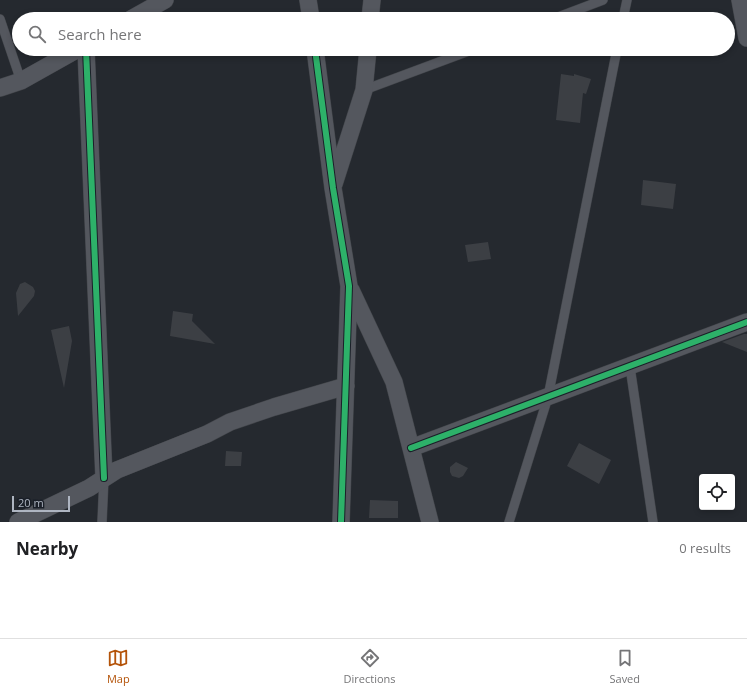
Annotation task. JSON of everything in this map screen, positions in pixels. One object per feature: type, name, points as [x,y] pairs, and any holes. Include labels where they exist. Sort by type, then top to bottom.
[{"type":"street","points":[[144,12],[165,0]]},
{"type":"street","points":[[308,0],[310,12]]},
{"type":"street","points":[[371,12],[372,0]]},
{"type":"street","points":[[740,0],[747,38]]},
{"type":"street","points":[[0,88],[21,81],[66,56]]},
{"type":"street","points":[[86,56],[104,478]]},
{"type":"street","points":[[316,56],[333,188],[349,286],[341,522]]},
{"type":"street","points":[[333,188],[364,90],[367,56]]},
{"type":"street","points":[[349,286],[394,382],[430,522]]},
{"type":"street","points":[[411,448],[747,322]]},
{"type":"street","points":[[18,522],[88,488],[117,470],[207,434],[230,422],[274,407],[346,386]]},
{"type":"lane","points":[[571,12],[603,0]]},
{"type":"lane","points":[[624,12],[627,0]]},
{"type":"lane","points":[[0,18],[12,54]]},
{"type":"lane","points":[[13,56],[21,81]]},
{"type":"lane","points":[[364,90],[455,56]]},
{"type":"lane","points":[[509,522],[548,397],[616,56]]},
{"type":"lane","points":[[630,366],[653,522]]},
{"type":"lane","points":[[102,522],[104,478]]},
{"type":"building","points":[[561,74],[574,76],[574,74],[591,79],[586,94],[583,93],[580,123],[556,120]]},
{"type":"building","points":[[643,180],[676,184],[673,209],[641,205]]},
{"type":"building","points":[[488,242],[491,259],[468,262],[465,245]]},
{"type":"building","points":[[25,282],[33,287],[35,291],[34,296],[18,316],[16,293],[20,284]]},
{"type":"building","points":[[173,311],[193,314],[192,321],[215,344],[170,336]]},
{"type":"building","points":[[69,326],[72,341],[64,388],[51,330]]},
{"type":"building","points":[[747,334],[747,352],[722,342]]},
{"type":"building","points":[[579,443],[611,460],[599,484],[567,466]]},
{"type":"building","points":[[226,451],[242,452],[241,466],[225,466]]},
{"type":"building","points":[[456,462],[468,468],[463,476],[459,478],[452,476],[450,472],[450,467]]},
{"type":"building","points":[[370,500],[398,501],[398,518],[369,518]]},
{"type":"cycle path","points":[[86,56],[104,478]]},
{"type":"cycle path","points":[[316,56],[333,188],[349,286],[341,522]]},
{"type":"cycle path","points":[[411,448],[747,322]]}]
